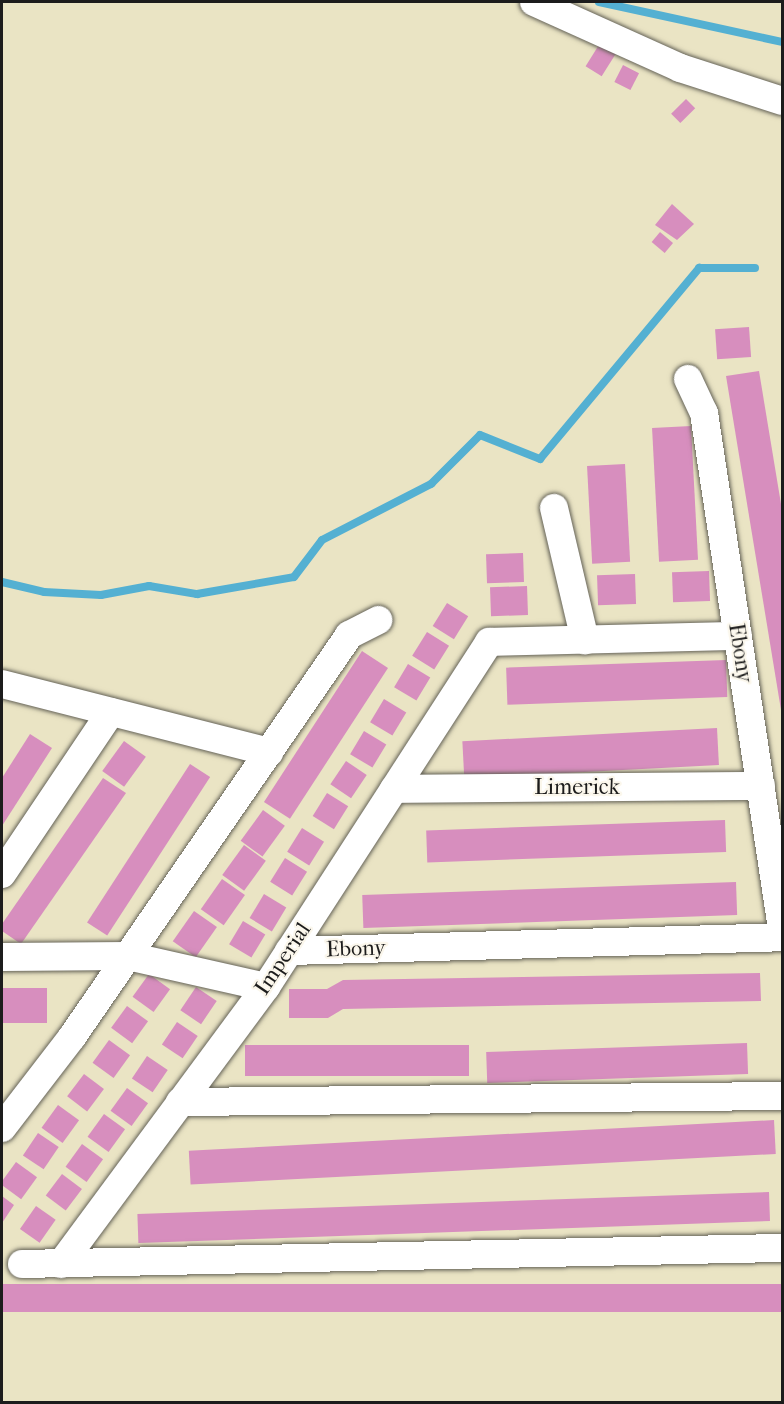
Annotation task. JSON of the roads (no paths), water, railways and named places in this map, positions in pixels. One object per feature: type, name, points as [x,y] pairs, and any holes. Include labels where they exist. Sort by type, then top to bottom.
[{"type":"street","points":[[534,2],[680,68],[783,101]]},
{"type":"street","name":"Ebony","points":[[688,379],[704,413],[783,929]]},
{"type":"street","points":[[554,508],[585,640],[738,636]]},
{"type":"street","points":[[4,1121],[128,956],[349,635],[378,620]]},
{"type":"street","name":"Imperial","points":[[61,1264],[266,987],[489,642],[585,640]]},
{"type":"street","points":[[2,684],[269,752]]},
{"type":"street","points":[[2,874],[111,712]]},
{"type":"street","name":"Limerick","points":[[394,789],[761,786]]},
{"type":"street","name":"Ebony","points":[[289,951],[783,937]]},
{"type":"street","points":[[2,957],[128,956],[266,987]]},
{"type":"street","points":[[180,1102],[783,1096]]},
{"type":"street","points":[[22,1264],[783,1248]]},
{"type":"waterway","points":[[599,2],[782,42]]},
{"type":"waterway","points":[[2,582],[44,592],[101,595],[149,586],[197,594],[294,577],[322,540],[431,484],[480,435],[540,459],[699,268],[755,268]]}]
